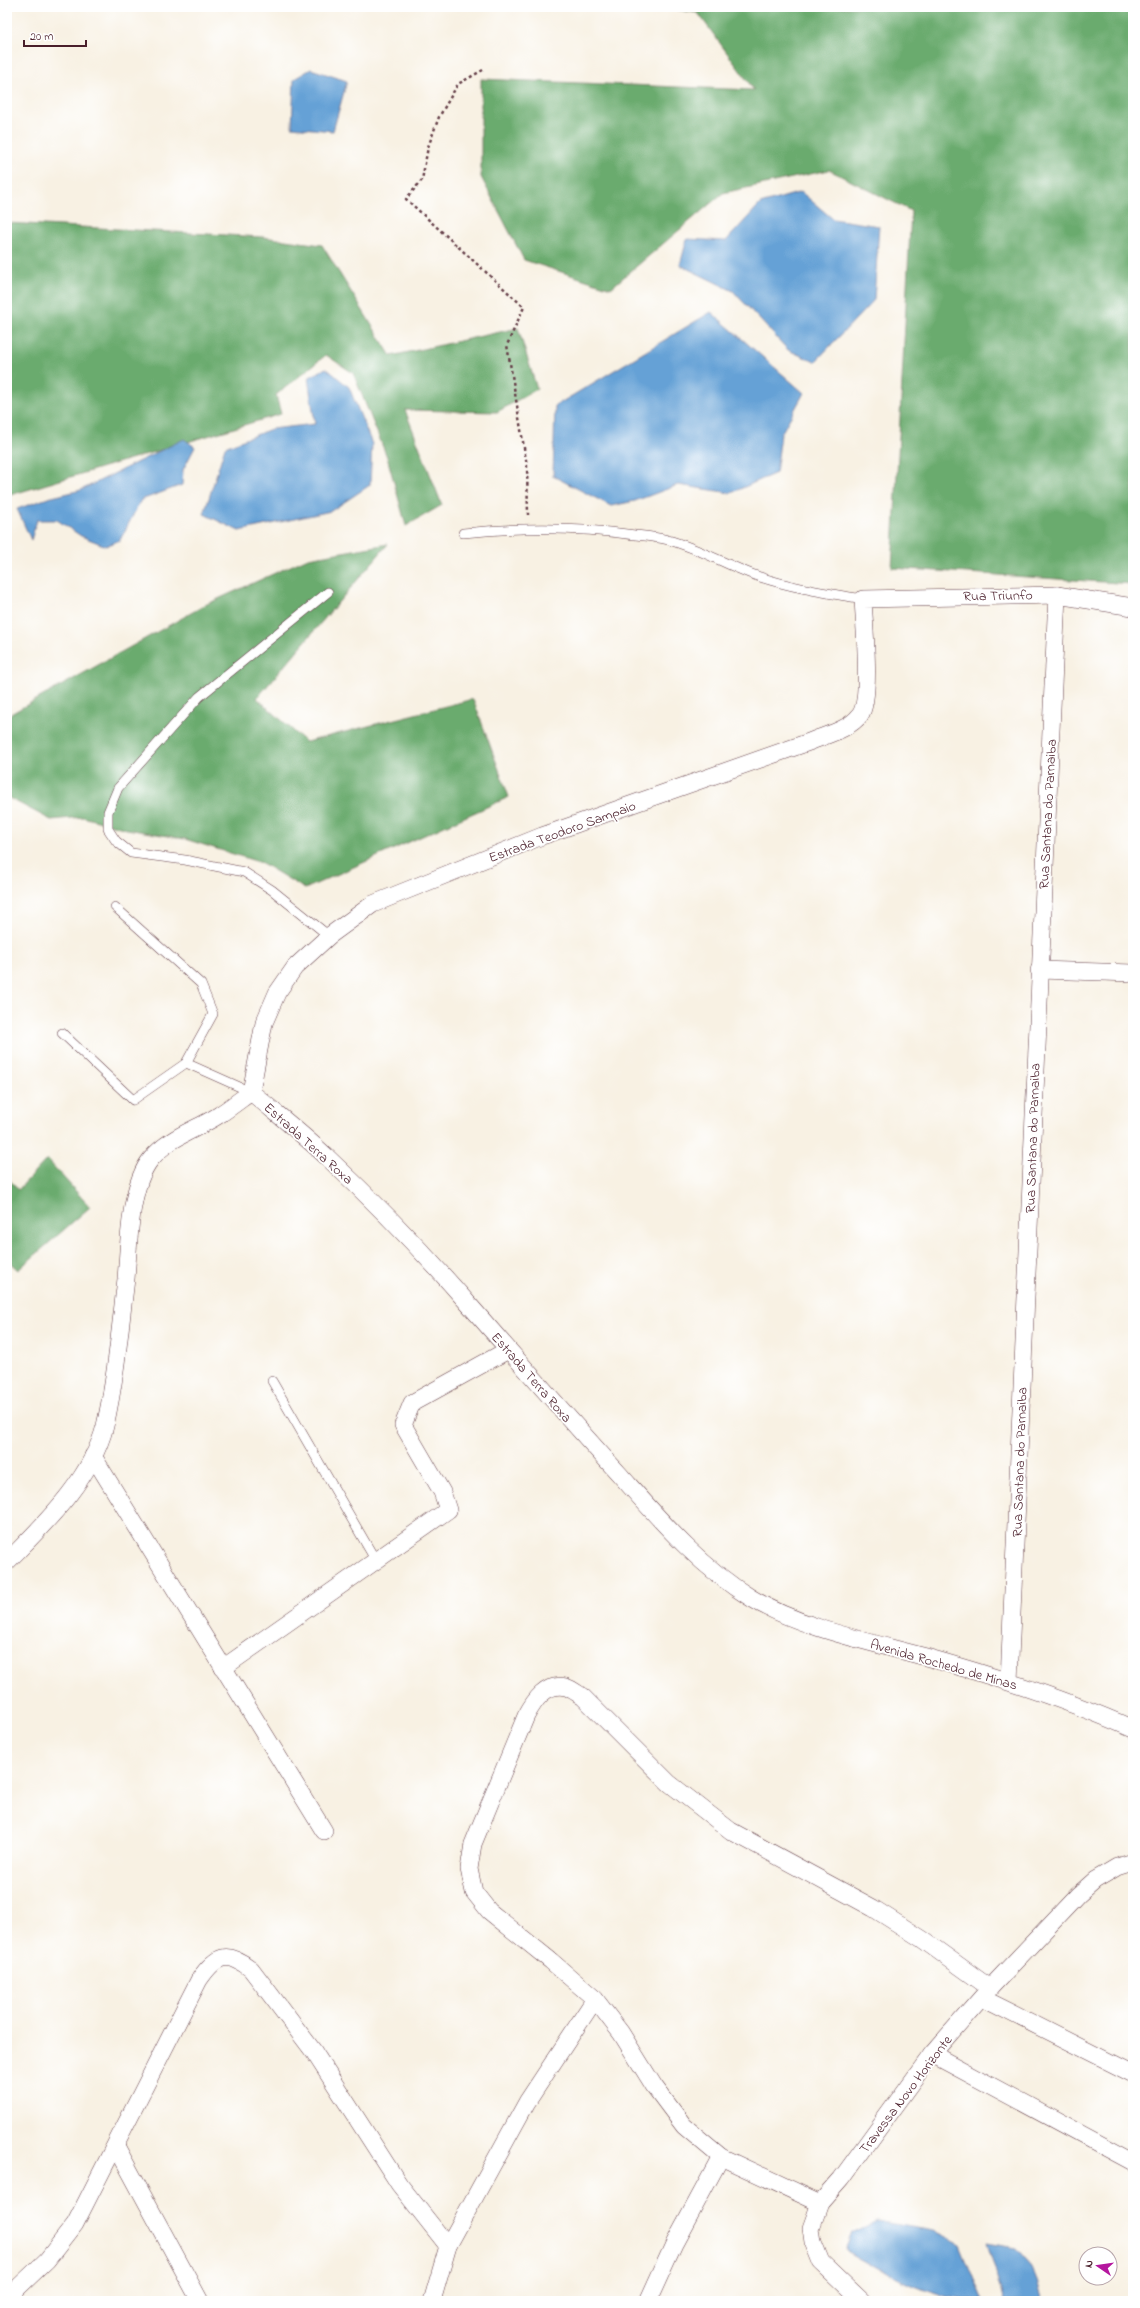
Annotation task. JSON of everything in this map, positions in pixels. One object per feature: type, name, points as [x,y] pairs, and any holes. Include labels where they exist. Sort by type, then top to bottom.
[{"type":"street","name":"Rua Triunfo","points":[[863,599],[1057,595],[1133,607]]},
{"type":"street","name":"Rua Santana do Parnaiba","points":[[1009,1681],[1039,970],[1057,595]]},
{"type":"street","name":"Estrada Teodoro Sampaio","points":[[251,1092],[264,1023],[277,993],[295,967],[329,936],[374,904],[542,836],[809,742],[849,725],[861,714],[865,693],[866,654],[863,599]]},
{"type":"street","points":[[1039,970],[1133,973]]},
{"type":"street","name":"Estrada Terra Roxa","points":[[7,1562],[46,1522],[77,1483],[93,1456],[104,1427],[117,1353],[134,1212],[140,1178],[151,1159],[175,1138],[219,1116],[251,1092],[327,1156],[406,1236],[686,1548],[714,1573],[754,1600]]},
{"type":"street","points":[[223,1668],[448,1510],[442,1492],[403,1425],[412,1403],[508,1350]]},
{"type":"street","points":[[93,1456],[324,1831]]},
{"type":"street","name":"Avenida Rochedo de Minas","points":[[754,1600],[793,1618],[860,1640],[1009,1681],[1106,1717],[1133,1729]]},
{"type":"street","points":[[820,2203],[721,2157],[684,2126],[654,2086],[620,2033],[595,1999],[489,1911],[474,1892],[469,1870],[473,1844],[526,1716],[537,1697],[551,1687],[566,1687],[583,1697],[670,1783],[731,1831],[873,1908],[922,1939],[986,1993],[1133,2074]]},
{"type":"street","name":"Travessa Novo Horizonte","points":[[862,2301],[821,2262],[813,2242],[811,2228],[820,2203],[841,2179],[932,2054],[986,1993],[1078,1895],[1095,1880],[1117,1867],[1133,1862]]},
{"type":"street","points":[[7,2300],[47,2260],[75,2224],[116,2146],[199,1980],[209,1965],[223,1958],[237,1959],[251,1969],[314,2052],[399,2184],[448,2246]]},
{"type":"street","points":[[432,2301],[448,2246],[527,2102],[595,1999]]},
{"type":"street","points":[[932,2054],[1133,2162]]},
{"type":"street","points":[[116,2146],[200,2301]]},
{"type":"street","points":[[648,2301],[677,2237],[721,2157]]},
{"type":"lane","points":[[463,533],[528,529],[610,532],[667,539],[791,588],[863,599]]},
{"type":"lane","points":[[328,592],[198,697],[118,788],[108,812],[108,830],[116,841],[131,853],[186,860],[244,872],[272,890],[329,936]]},
{"type":"lane","points":[[62,1033],[133,1100],[186,1063],[213,1014],[201,984],[115,907]]},
{"type":"lane","points":[[186,1063],[251,1092]]},
{"type":"lane","points":[[272,1381],[376,1561]]},
{"type":"path","points":[[483,70],[458,84],[439,116],[428,147],[422,180],[406,200],[524,307],[506,345],[527,466],[528,529]]},
{"type":"green space","points":[[660,7],[1133,7],[1133,584],[892,568],[911,211],[829,170],[723,193],[611,288],[524,260],[481,177],[481,79],[754,90],[698,13]]},
{"type":"green space","points":[[7,223],[263,237],[322,245],[391,356],[518,328],[537,389],[497,412],[405,410],[442,505],[406,526],[387,457],[353,373],[326,355],[276,395],[281,414],[7,496]]},
{"type":"green space","points":[[388,544],[257,698],[306,742],[473,699],[509,797],[305,889],[262,863],[185,839],[127,829],[83,817],[51,820],[7,797],[7,716],[207,604],[308,558]]},
{"type":"green space","points":[[47,1159],[90,1207],[18,1270],[7,1260],[7,1177],[18,1190]]},
{"type":"water","points":[[311,69],[347,81],[333,131],[292,127],[294,79]]},
{"type":"water","points":[[801,192],[833,219],[879,226],[874,300],[815,362],[788,350],[733,291],[680,265],[687,239],[726,241],[760,204]]},
{"type":"water","points":[[711,312],[804,393],[781,434],[776,473],[731,493],[678,485],[635,501],[611,506],[553,476],[555,406]]},
{"type":"water","points":[[326,368],[349,387],[372,444],[370,485],[331,511],[239,531],[204,514],[225,447],[271,429],[315,424],[308,378]]},
{"type":"water","points":[[184,439],[195,447],[183,470],[182,485],[141,500],[120,540],[106,546],[81,536],[57,520],[37,520],[31,540],[17,509],[48,498],[81,490]]},
{"type":"water","points":[[877,2221],[934,2231],[960,2244],[983,2301],[964,2300],[928,2291],[894,2277],[845,2250],[852,2233]]},
{"type":"water","points":[[986,2243],[1016,2248],[1032,2266],[1043,2301],[1004,2301]]}]
